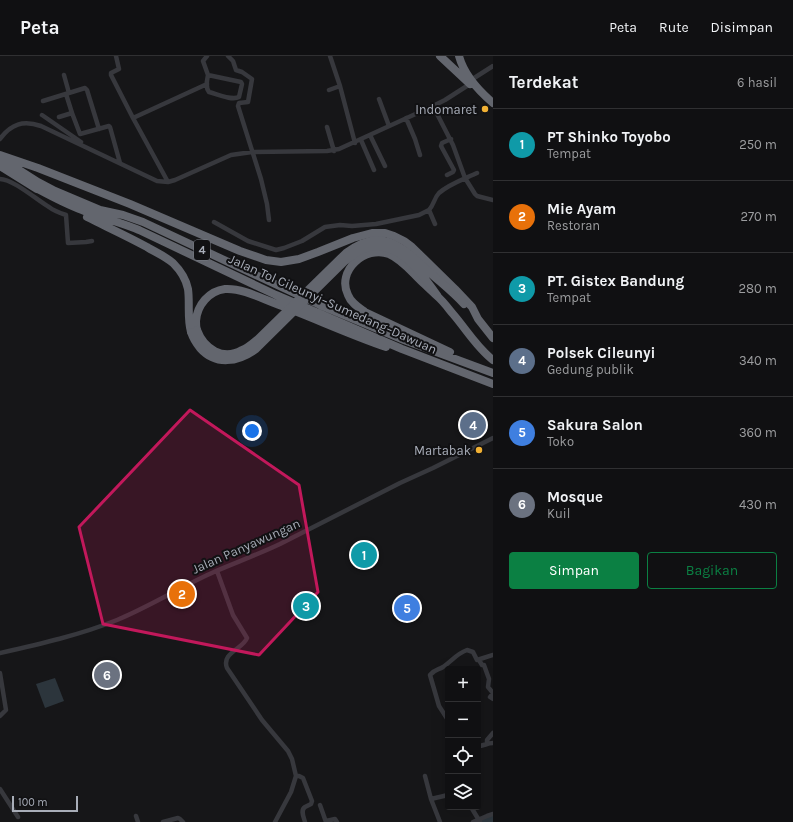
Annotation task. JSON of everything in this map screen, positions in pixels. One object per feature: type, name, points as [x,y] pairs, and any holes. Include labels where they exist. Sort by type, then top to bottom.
[{"type":"highway","points":[[440,56],[493,103]]},
{"type":"highway","points":[[450,66],[455,65],[459,57]]},
{"type":"highway","points":[[459,57],[471,82]]},
{"type":"highway","points":[[0,157],[38,168],[136,206],[240,251],[266,260],[281,262],[299,259],[361,235],[385,233],[404,241],[421,255],[460,294],[472,308],[478,319]]},
{"type":"highway","name":"Jalan Tol Cileunyi–Sumedang–Dawuan","points":[[0,157],[38,182],[55,191],[100,210],[123,215],[143,222],[313,302],[364,332]]},
{"type":"highway","name":"4","points":[[0,166],[34,187]]},
{"type":"highway","points":[[34,187],[52,201],[133,240],[172,262],[184,278],[188,289],[189,324],[204,344],[216,352],[233,354],[242,351],[258,339],[346,253],[362,243],[382,240],[398,245],[452,291],[493,338]]},
{"type":"highway","name":"Jalan Tol Cileunyi–Sumedang–Dawuan","points":[[34,187],[80,210],[120,222],[276,294],[364,332],[404,340],[493,373]]},
{"type":"highway","points":[[436,295],[423,276],[404,257],[389,248],[372,246],[363,249],[345,261],[256,349],[248,355],[232,360],[214,358],[200,348],[195,341],[194,331],[197,315],[203,301],[217,291],[231,289],[251,294],[304,315],[364,332],[491,383]]},
{"type":"highway","points":[[493,360],[487,355],[436,295],[393,256],[386,253],[372,252],[357,259],[351,265],[347,272],[346,288],[348,295],[357,306],[365,312],[493,373]]},
{"type":"highway","points":[[468,332],[493,354]]},
{"type":"street","points":[[116,56],[119,69],[111,73],[111,75],[168,182]]},
{"type":"street","points":[[207,56],[203,61],[208,75],[207,89],[209,92],[233,98],[239,97],[242,84],[241,82],[208,75]]},
{"type":"street","points":[[228,56],[233,61],[236,70],[252,79],[248,102],[239,103],[238,106],[261,179],[269,220]]},
{"type":"street","points":[[330,56],[340,86],[355,142]]},
{"type":"street","points":[[0,139],[6,132],[17,125],[32,123],[157,181],[168,182],[231,155],[252,152],[334,151],[445,100],[493,66]]},
{"type":"street","points":[[64,75],[72,113],[80,134],[109,126],[120,163]]},
{"type":"street","points":[[133,118],[207,84]]},
{"type":"street","points":[[330,90],[340,86]]},
{"type":"street","points":[[43,101],[85,88],[99,129]]},
{"type":"street","points":[[379,99],[389,126]]},
{"type":"street","points":[[433,106],[451,139],[465,178],[475,194],[477,196],[493,200]]},
{"type":"street","points":[[59,117],[72,113]]},
{"type":"street","points":[[42,115],[92,150]]},
{"type":"street","points":[[406,118],[420,155]]},
{"type":"street","points":[[327,127],[334,151]]},
{"type":"street","points":[[370,135],[385,166]]},
{"type":"street","points":[[447,175],[454,170],[441,144],[451,139]]},
{"type":"street","points":[[360,140],[374,170]]},
{"type":"street","points":[[214,222],[248,241],[280,250],[302,241],[325,227],[376,224],[419,215],[429,210],[438,194],[476,173]]},
{"type":"street","points":[[0,180],[6,180],[14,184],[50,208],[66,215],[68,243],[92,241]]},
{"type":"street","points":[[429,210],[435,224]]},
{"type":"street","name":"Jalan Panyawungan","points":[[0,653],[59,639],[116,620],[137,611],[188,584],[280,544],[493,438]]},
{"type":"street","points":[[217,571],[233,615],[247,638],[245,642],[227,657],[226,664],[231,674],[262,720],[288,751],[292,759],[296,776],[291,792],[275,822]]},
{"type":"street","points":[[445,715],[439,706],[430,675],[456,655],[467,650],[473,652],[477,660],[484,665],[489,680],[488,687],[493,693],[490,697],[493,699]]},
{"type":"street","points":[[479,660],[493,655]]},
{"type":"street","points":[[0,673],[6,710],[0,716]]},
{"type":"street","points":[[487,743],[486,740],[493,733]]},
{"type":"street","points":[[481,746],[487,743],[493,743]]},
{"type":"street","points":[[296,776],[303,778],[312,801],[311,804],[305,807],[302,811],[306,822]]},
{"type":"street","points":[[426,776],[431,799],[440,822]]},
{"type":"street","points":[[0,788],[18,817]]},
{"type":"street","points":[[431,799],[445,796]]},
{"type":"street","points":[[320,805],[326,822],[335,819],[337,822]]},
{"type":"street","points":[[473,810],[479,821]]},
{"type":"street","points":[[473,822],[479,821],[493,814]]},
{"type":"street","points":[[136,816],[138,822]]},
{"type":"street","points":[[163,822],[178,818],[183,822]]},
{"type":"highlighted area","points":[[190,410],[299,485],[318,592],[259,655],[103,624],[79,527]]},
{"type":"shaded area","points":[[55,678],[64,701],[45,708],[36,684]]},
{"type":"waterway","points":[[484,822],[493,819]]},
{"type":"place","name":"Indomaret","points":[[485,109]]},
{"type":"place","name":"Polsek Cileunyi","points":[[473,425]]},
{"type":"place","name":"Martabak","points":[[479,450]]},
{"type":"place","name":"PT Shinko Toyobo","points":[[364,555]]},
{"type":"place","name":"Mie Ayam","points":[[182,594]]},
{"type":"place","name":"PT. Gistex Bandung","points":[[306,606]]},
{"type":"place","name":"Sakura Salon","points":[[407,608]]},
{"type":"place","name":"Mosque","points":[[107,675]]}]
